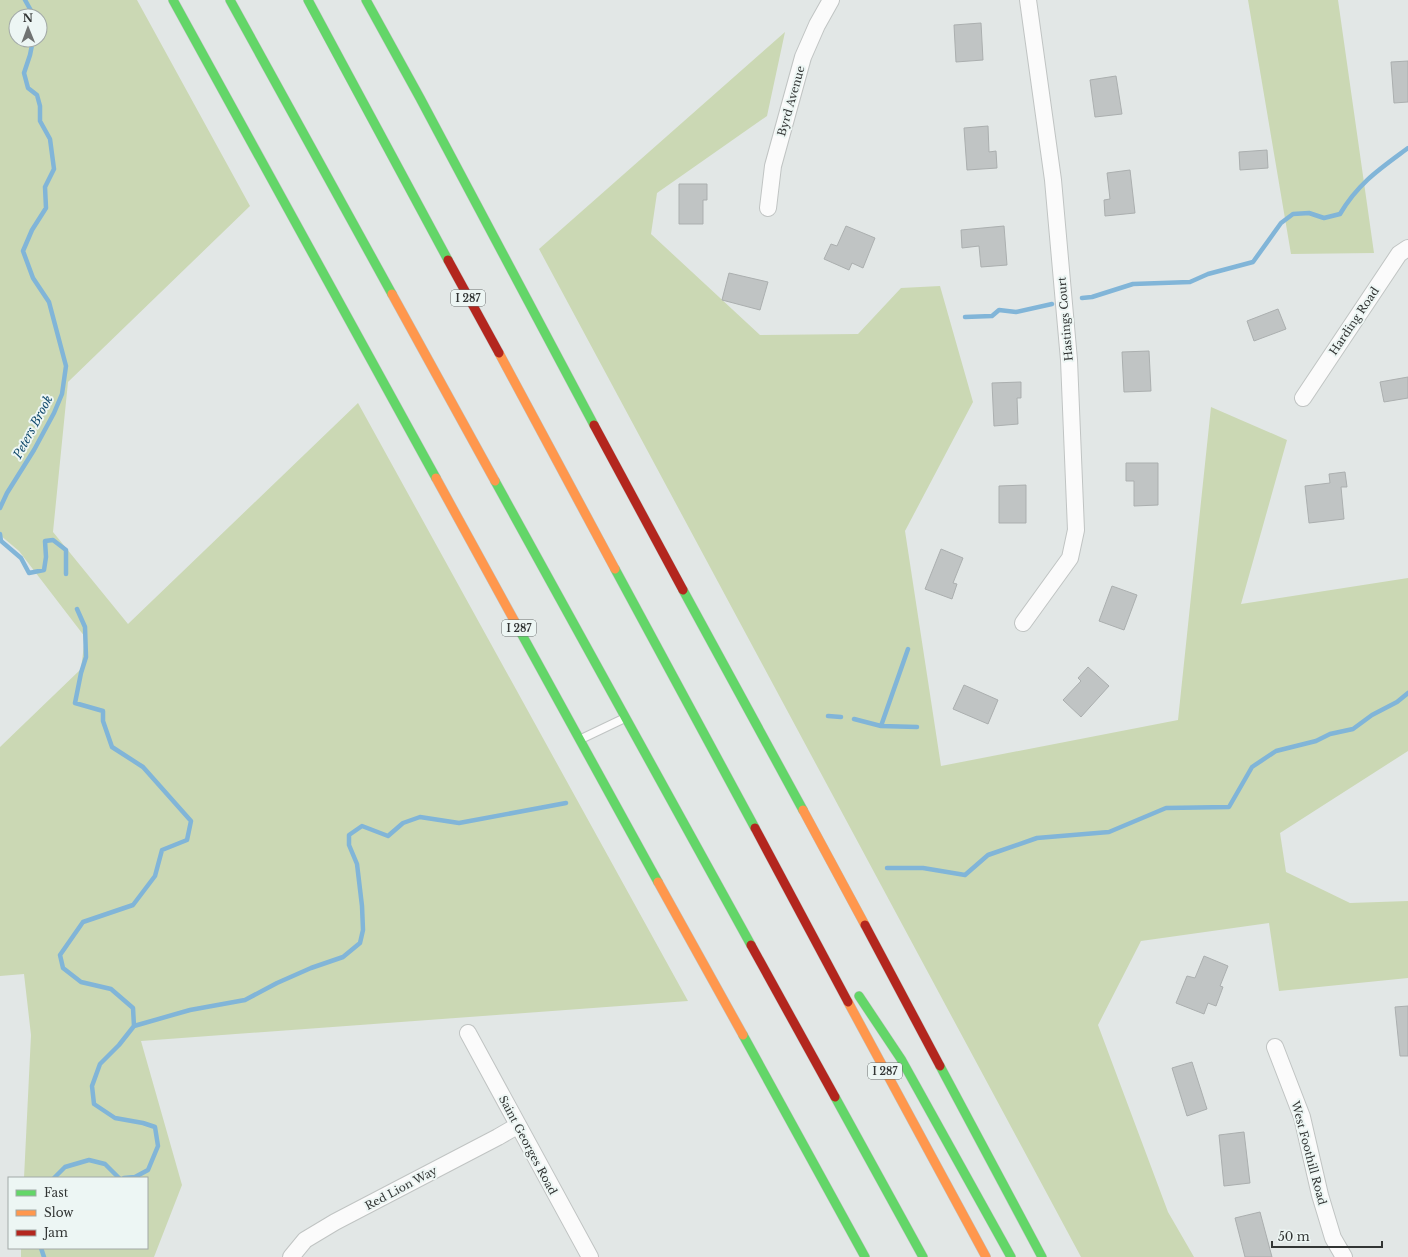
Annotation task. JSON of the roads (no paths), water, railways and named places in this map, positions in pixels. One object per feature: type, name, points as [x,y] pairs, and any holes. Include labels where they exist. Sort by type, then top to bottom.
[{"type":"highway","name":"I 287","points":[[173,0],[865,1257]]},
{"type":"highway","points":[[230,0],[923,1257]]},
{"type":"highway","name":"I 287","points":[[308,0],[986,1257]]},
{"type":"highway","points":[[366,0],[650,530],[865,925],[1042,1257]]},
{"type":"highway","points":[[785,885],[841,969]]},
{"type":"highway","points":[[854,988],[901,1059],[1011,1257]]},
{"type":"street","name":"Byrd Avenue","points":[[768,208],[773,166],[803,57],[817,25],[831,0]]},
{"type":"street","name":"Hastings Court","points":[[1023,623],[1070,558],[1076,530],[1069,360],[1052,180],[1028,0]]},
{"type":"street","name":"Harding Road","points":[[1303,398],[1399,254],[1408,248]]},
{"type":"street","name":"Saint Georges Road","points":[[468,1033],[517,1126],[590,1257]]},
{"type":"street","name":"West Foothill Road","points":[[1275,1047],[1302,1118],[1320,1195],[1333,1238],[1344,1257]]},
{"type":"street","name":"Red Lion Way","points":[[291,1257],[305,1240],[335,1222],[517,1126]]},
{"type":"lane","points":[[580,739],[626,717]]},
{"type":"waterway","name":"Peters Brook","points":[[25,0],[30,8]]},
{"type":"waterway","name":"Peters Brook","points":[[0,508],[7,493],[34,450],[54,413],[62,394],[66,366],[49,302],[33,278],[23,251],[32,230],[46,208],[45,187],[54,169],[50,139],[40,121],[40,106],[37,95],[28,88],[24,73],[31,48]]},
{"type":"waterway","points":[[1082,298],[1092,297],[1133,284],[1190,282],[1208,274],[1253,262],[1281,223],[1293,214],[1309,213],[1324,218],[1340,214],[1354,193],[1362,185],[1379,169],[1408,148]]},
{"type":"waterway","points":[[965,317],[992,316],[999,310],[1016,312],[1052,304]]},
{"type":"waterway","name":"Peters Brook","points":[[0,534],[1,541],[21,558],[29,573],[44,570],[46,557],[45,541],[53,540],[66,550],[66,574]]},
{"type":"waterway","name":"Peters Brook","points":[[77,609],[85,627],[86,657],[75,703],[103,711],[103,721],[112,747],[143,767],[191,821],[187,840],[162,850],[155,876],[133,905],[83,922],[60,955],[63,968],[81,982],[111,989],[133,1008],[134,1026],[119,1045],[100,1064],[92,1086],[94,1104],[115,1118],[143,1123],[155,1127],[158,1146],[148,1170],[135,1177]]},
{"type":"waterway","points":[[881,726],[908,649]]},
{"type":"waterway","points":[[887,868],[923,868],[965,875],[988,855],[1037,838],[1109,832],[1166,808],[1229,807],[1252,767],[1276,751],[1316,741],[1330,734],[1353,729],[1372,715],[1397,702],[1408,693]]},
{"type":"waterway","points":[[828,716],[841,717]]},
{"type":"waterway","points":[[854,719],[881,726],[917,727]]},
{"type":"waterway","points":[[134,1026],[190,1010],[245,1000],[277,983],[311,968],[343,957],[360,943],[363,930],[362,906],[357,864],[349,845],[349,835],[362,826],[388,836],[403,823],[420,817],[459,823],[566,803]]},
{"type":"waterway","name":"Peters Brook","points":[[55,1177],[65,1167],[89,1160],[105,1164],[118,1177]]},
{"type":"waterway","name":"Peters Brook","points":[[41,1249],[44,1257]]}]
